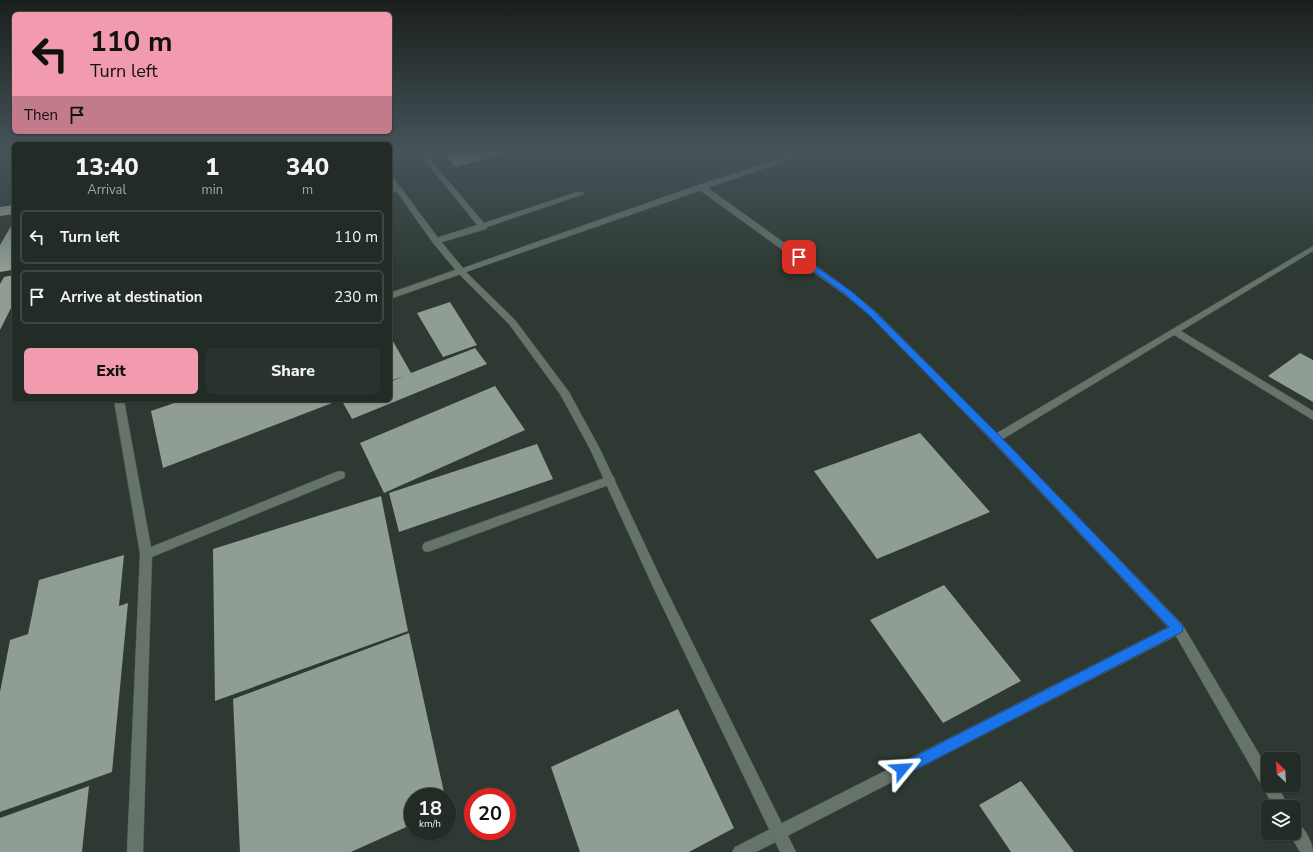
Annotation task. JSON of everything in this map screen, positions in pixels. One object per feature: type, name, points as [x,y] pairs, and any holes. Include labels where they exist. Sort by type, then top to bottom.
[{"type":"street","points":[[401,192],[436,241],[461,271],[512,322],[564,392],[595,449],[788,852]]},
{"type":"street","points":[[454,192],[483,227]]},
{"type":"street","points":[[392,295],[687,192]]},
{"type":"street","points":[[708,192],[848,293],[872,313],[996,438],[1178,628],[1261,772]]},
{"type":"street","points":[[436,241],[483,227],[580,194]]},
{"type":"street","points":[[996,438],[1313,248]]},
{"type":"street","points":[[1174,331],[1313,416]]},
{"type":"street","points":[[119,402],[146,554],[135,852]]},
{"type":"street","points":[[146,554],[340,476]]},
{"type":"street","points":[[428,547],[610,480]]},
{"type":"street","points":[[740,852],[1178,628]]},
{"type":"street","points":[[1301,840],[1308,852]]},
{"type":"building","points":[[12,205],[12,214],[0,216],[0,207]]},
{"type":"building","points":[[12,224],[12,270],[0,272],[0,245]]},
{"type":"building","points":[[12,275],[12,306],[0,330],[0,284],[4,277]]},
{"type":"building","points":[[450,302],[477,345],[443,357],[417,313]]},
{"type":"building","points":[[392,340],[411,373],[475,348],[487,364],[352,419],[343,402],[392,402],[392,381],[404,376],[392,380]]},
{"type":"building","points":[[1300,353],[1313,360],[1313,402],[1268,376]]},
{"type":"building","points":[[495,386],[525,430],[384,493],[360,443]]},
{"type":"building","points":[[177,402],[335,402],[163,468],[151,411]]},
{"type":"building","points":[[920,433],[990,512],[877,559],[814,471]]},
{"type":"building","points":[[537,444],[553,479],[399,532],[389,493]]},
{"type":"building","points":[[381,496],[408,631],[215,701],[213,549]]},
{"type":"building","points":[[124,555],[119,606],[128,603],[112,772],[0,812],[0,692],[10,640],[28,634],[39,580]]},
{"type":"building","points":[[944,585],[1021,681],[943,723],[870,620]]},
{"type":"building","points":[[409,633],[443,788],[404,788],[404,828],[351,852],[240,852],[233,699]]},
{"type":"building","points":[[678,709],[734,828],[689,852],[580,852],[551,767]]},
{"type":"building","points":[[1021,781],[1074,852],[1011,852],[979,805]]},
{"type":"building","points":[[89,786],[82,852],[0,852],[0,818]]},
{"type":"route","points":[[799,257],[848,293],[872,313],[996,438],[1178,628],[902,769]]}]
